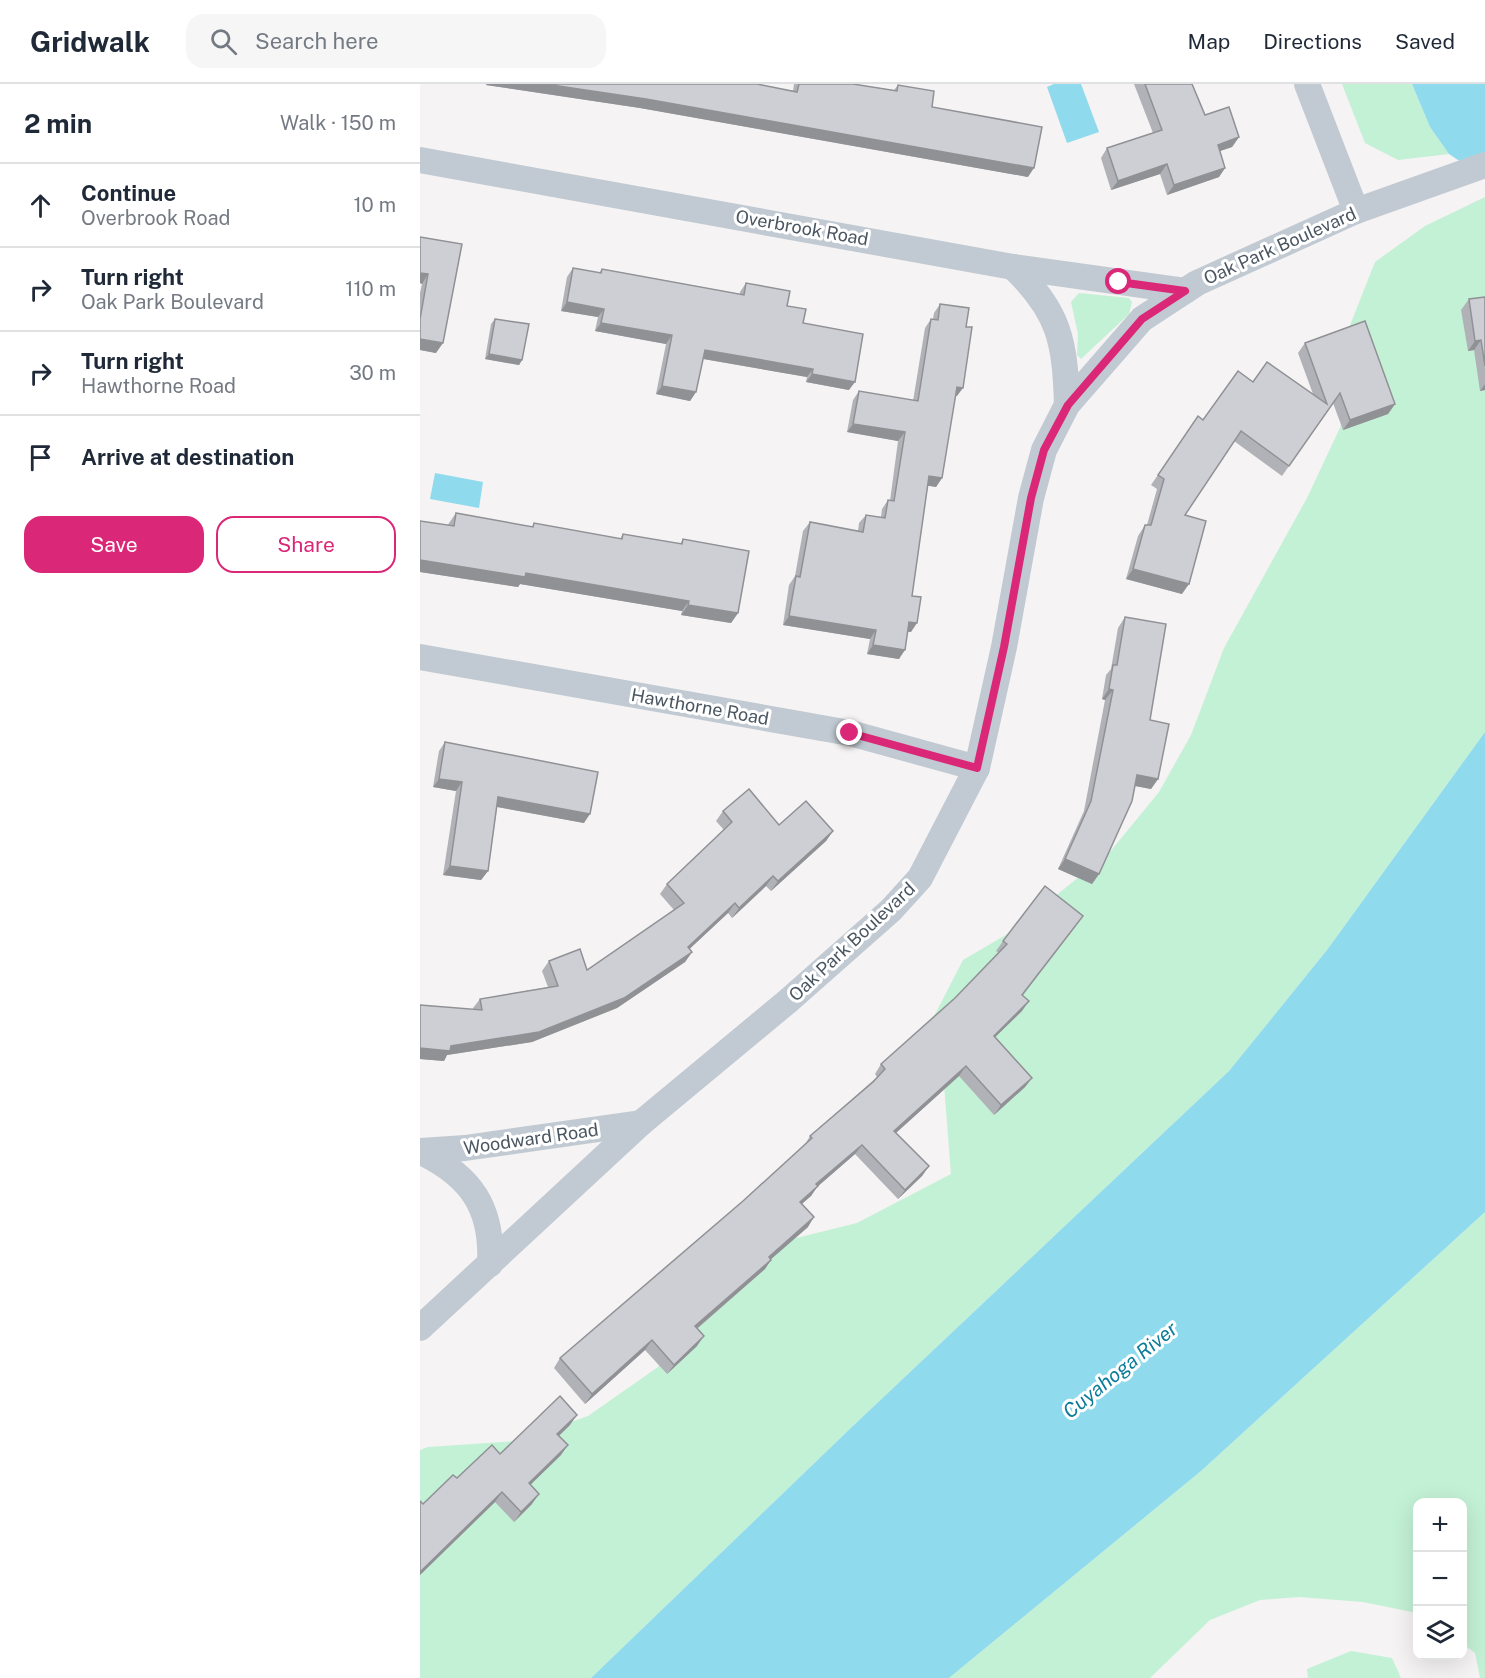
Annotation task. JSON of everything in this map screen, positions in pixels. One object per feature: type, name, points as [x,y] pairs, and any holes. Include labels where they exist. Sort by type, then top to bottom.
[{"type":"street","points":[[1307,84],[1356,211]]},
{"type":"street","name":"Overbrook Road","points":[[420,160],[1013,267],[1185,291]]},
{"type":"street","name":"Oak Park Boulevard","points":[[420,1328],[641,1123],[716,1059],[747,1036],[913,888],[929,865],[977,768],[1004,647],[1031,498],[1044,450],[1068,405],[1142,319],[1185,291],[1356,211],[1485,165]]},
{"type":"street","points":[[1013,267],[1033,287],[1053,315],[1063,345],[1068,405]]},
{"type":"street","name":"Hawthorne Road","points":[[420,657],[850,733],[977,768]]},
{"type":"street","name":"Woodward Road","points":[[420,1151],[465,1148],[641,1123]]},
{"type":"street","points":[[420,1151],[454,1171],[483,1207],[489,1228],[490,1264]]},
{"type":"green space","points":[[1342,84],[1412,84],[1430,127],[1449,154],[1398,160],[1365,143]]},
{"type":"green space","points":[[1485,197],[1485,732],[1327,950],[1229,1071],[855,1424],[591,1678],[420,1678],[420,1450],[428,1447],[517,1441],[588,1416],[658,1367],[694,1312],[748,1250],[857,1223],[951,1174],[943,1072],[929,1026],[963,960],[1009,933],[1109,853],[1159,792],[1191,735],[1224,648],[1307,498],[1345,417],[1341,348],[1375,262],[1425,226]]},
{"type":"green space","points":[[1079,293],[1129,298],[1132,302],[1129,314],[1081,359],[1077,355],[1078,334],[1071,302]]},
{"type":"green space","points":[[1485,1212],[1485,1678],[1480,1678],[1475,1653],[1467,1647],[1467,1498],[1413,1498],[1413,1612],[1363,1602],[1299,1597],[1260,1600],[1210,1620],[1150,1678],[949,1678],[1201,1471]]},
{"type":"green space","points":[[1351,1651],[1392,1658],[1401,1678],[1308,1678],[1307,1669]]},
{"type":"water","points":[[1054,84],[1081,84],[1099,132],[1067,143],[1047,87]]},
{"type":"water","points":[[1412,84],[1485,84],[1485,178],[1449,154],[1430,127]]},
{"type":"water","points":[[435,473],[483,482],[479,508],[430,499]]},
{"type":"water","name":"Cuyahoga River","points":[[1485,732],[1485,1212],[1201,1471],[949,1678],[591,1678],[855,1424],[1229,1071],[1327,950]]},
{"type":"building","points":[[545,84],[757,84],[797,92],[799,84],[853,84],[897,91],[898,85],[934,91],[932,107],[1042,127],[1034,168],[646,99]]},
{"type":"building","points":[[1145,84],[1192,84],[1205,115],[1229,107],[1239,137],[1218,145],[1225,168],[1174,185],[1167,164],[1118,181],[1107,148],[1162,130]]},
{"type":"building","points":[[420,237],[462,244],[443,343],[420,339],[420,319],[428,274],[420,273]]},
{"type":"building","points":[[573,268],[601,273],[602,269],[744,295],[746,283],[790,291],[787,306],[806,309],[803,323],[863,334],[855,382],[812,374],[813,369],[705,350],[696,392],[662,386],[672,335],[601,323],[604,309],[567,302]]},
{"type":"building","points":[[1485,297],[1485,366],[1481,340],[1475,341],[1469,299]]},
{"type":"building","points":[[940,304],[969,308],[966,327],[972,327],[963,388],[957,387],[942,478],[929,476],[912,596],[921,597],[917,623],[909,622],[905,650],[873,645],[876,630],[789,616],[796,576],[800,577],[810,522],[863,532],[866,515],[885,518],[888,500],[894,501],[905,432],[853,424],[859,391],[918,401],[931,319],[938,320]]},
{"type":"building","points":[[495,319],[529,324],[522,360],[489,354]]},
{"type":"building","points":[[1365,321],[1395,404],[1350,420],[1340,393],[1289,466],[1241,431],[1185,515],[1206,521],[1189,584],[1133,569],[1145,525],[1151,525],[1164,479],[1158,475],[1198,416],[1203,420],[1238,371],[1253,382],[1267,362],[1327,404],[1305,343]]},
{"type":"building","points":[[456,513],[533,527],[534,523],[622,539],[623,534],[682,544],[683,539],[749,551],[738,613],[688,605],[689,601],[526,573],[525,577],[420,560],[420,521],[454,526]]},
{"type":"building","points":[[1125,617],[1166,624],[1150,720],[1169,724],[1158,779],[1137,775],[1132,801],[1099,874],[1065,859],[1091,801],[1113,690],[1109,689],[1113,665],[1117,665]]},
{"type":"building","points":[[445,742],[598,772],[590,814],[498,797],[488,871],[450,866],[462,782],[439,779]]},
{"type":"building","points":[[749,789],[779,825],[806,801],[833,831],[778,881],[773,876],[739,908],[735,903],[688,947],[692,952],[624,998],[539,1032],[451,1046],[450,1051],[420,1048],[420,1005],[482,1010],[480,999],[558,986],[549,961],[580,949],[587,970],[684,903],[667,884],[732,822],[723,811]]},
{"type":"building","points":[[1045,886],[1083,916],[1022,995],[1029,1001],[994,1036],[1032,1078],[1001,1105],[966,1066],[894,1131],[929,1166],[905,1190],[862,1145],[816,1184],[818,1186],[800,1202],[814,1217],[769,1257],[771,1260],[695,1326],[704,1336],[674,1365],[652,1340],[592,1394],[560,1358],[743,1201],[812,1138],[810,1136],[873,1082],[885,1069],[881,1064],[955,998],[1007,944],[1003,941]]},
{"type":"building","points":[[560,1396],[577,1415],[557,1434],[568,1445],[529,1483],[539,1494],[521,1512],[502,1492],[420,1572],[420,1501],[423,1504],[453,1475],[457,1478],[492,1445],[500,1454]]},
{"type":"route","points":[[850,733],[977,768],[1004,647],[1031,498],[1044,450],[1068,405],[1142,319],[1185,291],[1119,282]]}]
